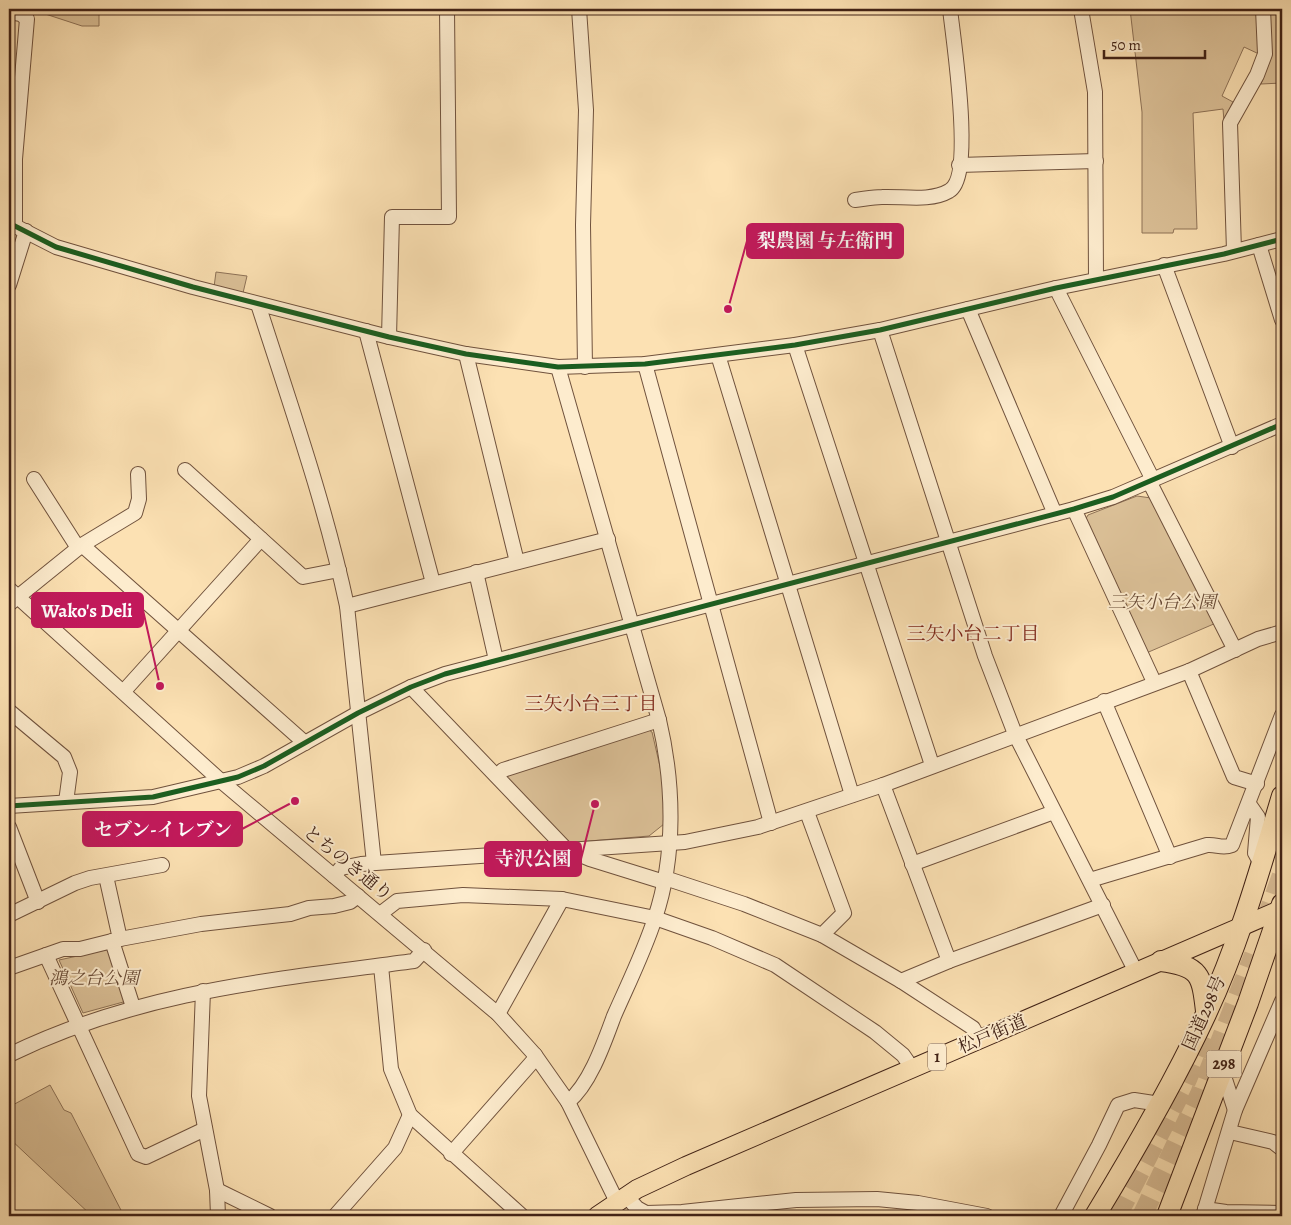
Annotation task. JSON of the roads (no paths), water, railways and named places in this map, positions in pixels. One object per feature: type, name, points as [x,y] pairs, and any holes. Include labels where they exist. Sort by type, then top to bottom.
[{"type":"highway","name":"国道298号","points":[[1095,1216],[1160,1104],[1207,1013],[1240,927],[1282,796]]},
{"type":"highway","name":"国道298号","points":[[1166,1216],[1281,908]]},
{"type":"highway","points":[[1161,961],[1191,967],[1198,973],[1203,984],[1207,1013]]},
{"type":"main road","name":"松戸街道","points":[[598,1216],[622,1199],[686,1166],[1281,908]]},
{"type":"street","points":[[389,337],[392,217],[449,217],[446,9]]},
{"type":"street","points":[[579,9],[586,110],[582,225],[586,367]]},
{"type":"street","points":[[855,200],[879,197],[934,196],[952,190],[955,185],[962,152],[960,103],[950,9]]},
{"type":"street","points":[[1081,9],[1091,58],[1095,92],[1096,279]]},
{"type":"street","points":[[1234,251],[1230,123],[1257,75],[1265,54],[1263,9]]},
{"type":"street","points":[[9,12],[21,14],[26,19],[16,150],[17,227],[9,285]]},
{"type":"street","points":[[959,164],[1096,161]]},
{"type":"street","points":[[17,227],[56,246],[74,252],[258,304],[466,354],[558,367],[645,364],[795,345],[880,330],[1056,288],[1234,251],[1282,239]]},
{"type":"street","points":[[1258,245],[1282,320]]},
{"type":"street","points":[[1164,265],[1232,446]]},
{"type":"street","points":[[1056,288],[1235,650]]},
{"type":"street","points":[[258,304],[320,496],[347,606],[374,863]]},
{"type":"street","points":[[968,309],[1055,514]]},
{"type":"street","points":[[880,330],[985,656],[1015,734],[1136,972]]},
{"type":"street","points":[[366,331],[433,583]]},
{"type":"street","points":[[795,345],[932,765]]},
{"type":"street","points":[[466,354],[517,562]]},
{"type":"street","points":[[718,355],[852,795]]},
{"type":"street","points":[[645,364],[771,824]]},
{"type":"street","points":[[558,367],[659,720],[668,774],[670,842],[655,918],[599,1053],[576,1095],[568,1102]]},
{"type":"street","points":[[9,806],[153,797],[222,782],[264,766],[358,713],[411,687],[496,660],[788,586],[867,563],[1074,509],[1113,497],[1282,424]]},
{"type":"street","points":[[185,470],[303,577],[339,570]]},
{"type":"street","points":[[12,596],[80,546],[135,513],[139,499],[138,474]]},
{"type":"street","points":[[34,479],[54,514],[80,546],[305,743]]},
{"type":"street","points":[[1074,509],[1154,682]]},
{"type":"street","points":[[124,691],[261,538]]},
{"type":"street","points":[[347,606],[608,538]]},
{"type":"street","points":[[476,572],[496,660]]},
{"type":"street","name":"とちのき通り","points":[[12,596],[124,691],[222,782],[498,1014],[535,1056],[568,1102],[622,1199]]},
{"type":"street","points":[[334,876],[341,868],[374,863],[685,842],[771,824],[883,785],[1154,682],[1188,671],[1275,632],[1282,632]]},
{"type":"street","points":[[1188,671],[1234,777],[1257,784]]},
{"type":"street","points":[[411,687],[566,849],[590,859],[744,904],[822,935],[901,981],[973,1028],[979,1040]]},
{"type":"street","points":[[1104,701],[1170,857]]},
{"type":"street","points":[[9,710],[64,758],[70,772],[66,802]]},
{"type":"street","points":[[1090,880],[1207,846],[1212,845],[1220,848],[1232,845],[1282,715]]},
{"type":"street","points":[[497,776],[503,770],[659,720]]},
{"type":"street","points":[[883,785],[949,961]]},
{"type":"street","points":[[1249,804],[1258,817],[1255,853],[1261,864]]},
{"type":"street","points":[[807,812],[844,913],[822,935]]},
{"type":"street","points":[[912,864],[1054,812]]},
{"type":"street","points":[[9,827],[38,902]]},
{"type":"street","points":[[9,915],[75,883],[162,866]]},
{"type":"street","points":[[106,876],[116,940],[133,1007]]},
{"type":"street","points":[[380,914],[397,901],[463,895],[562,899],[655,918],[775,965],[875,1032],[903,1055],[912,1068]]},
{"type":"street","points":[[9,968],[63,949],[80,948],[201,924],[290,914],[309,908],[334,906],[350,902],[358,896]]},
{"type":"street","points":[[498,1014],[562,899]]},
{"type":"street","points":[[901,981],[949,961],[1103,905]]},
{"type":"street","points":[[9,1055],[77,1025],[133,1007],[203,991],[285,977],[414,961],[424,950]]},
{"type":"street","points":[[46,956],[138,1154],[146,1157],[205,1129]]},
{"type":"street","points":[[381,966],[392,1069],[403,1102],[410,1114],[451,1154],[522,1216]]},
{"type":"street","points":[[203,991],[199,1096],[217,1190],[218,1216]]},
{"type":"street","points":[[1282,1001],[1235,1110],[1230,1132],[1204,1213],[1282,1213]]},
{"type":"street","points":[[451,1154],[533,1061],[535,1056]]},
{"type":"street","points":[[1222,1070],[1235,1110]]},
{"type":"street","points":[[1060,1216],[1099,1145],[1118,1105],[1134,1100],[1160,1104]]},
{"type":"street","points":[[335,1216],[395,1148],[410,1114]]},
{"type":"street","points":[[1230,1132],[1273,1142],[1282,1149]]},
{"type":"street","points":[[217,1190],[270,1216]]},
{"type":"street","points":[[622,1199],[648,1214],[796,1200],[867,1199],[918,1203],[986,1216]]},
{"type":"tunnel","points":[[1265,923],[1282,875]]},
{"type":"tunnel","points":[[1142,1216],[1200,1094],[1254,955]]},
{"type":"tunnel","points":[[1117,1216],[1185,1084],[1208,1030]]},
{"type":"place","name":"梨農園 与左衛門","points":[[728,309]]},
{"type":"place","name":"Wako's Deli","points":[[160,686]]},
{"type":"place","name":"セブン-イレブン","points":[[295,801]]},
{"type":"place","name":"寺沢公園","points":[[595,804]]},
{"type":"district","name":"三矢小台二丁目","points":[[973,634]]},
{"type":"district","name":"三矢小台三丁目","points":[[591,704]]},
{"type":"park label","name":"三矢小台公園","points":[[1162,602]]},
{"type":"park label","name":"鴻之台公園","points":[[94,978]]}]
